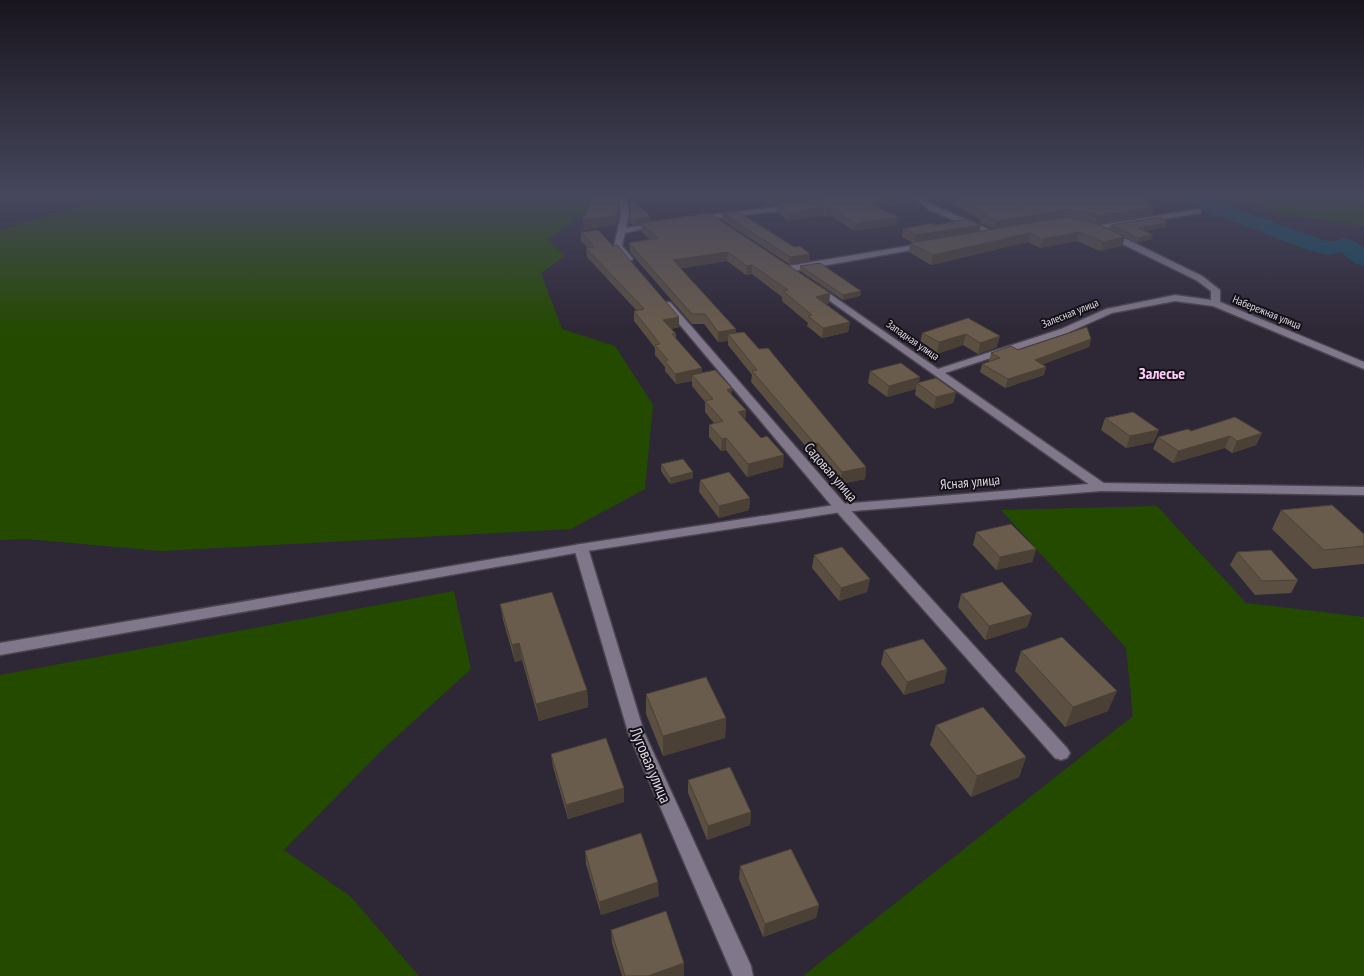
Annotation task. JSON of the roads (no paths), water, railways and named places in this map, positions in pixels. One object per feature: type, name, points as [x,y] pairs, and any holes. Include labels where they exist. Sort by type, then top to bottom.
[{"type":"street","points":[[619,240],[618,246],[637,269]]},
{"type":"street","name":"Набережная улица","points":[[1119,240],[1199,278],[1216,290],[1215,302],[1364,366]]},
{"type":"street","name":"Западная улица","points":[[935,243],[784,266],[1101,487]]},
{"type":"street","name":"Залесная улица","points":[[938,372],[1064,331],[1109,311],[1175,298],[1215,302]]},
{"type":"street","name":"Садовая улица","points":[[663,299],[841,508],[1061,753]]},
{"type":"street","name":"Ясная улица","points":[[0,649],[581,548],[841,508],[1101,487],[1364,491]]},
{"type":"street","name":"Луговая улица","points":[[581,548],[636,732],[743,974]]},
{"type":"waterway","points":[[1301,240],[1328,248],[1345,244],[1364,259]]},
{"type":"district","name":"Залесье","points":[[1162,373]]}]
